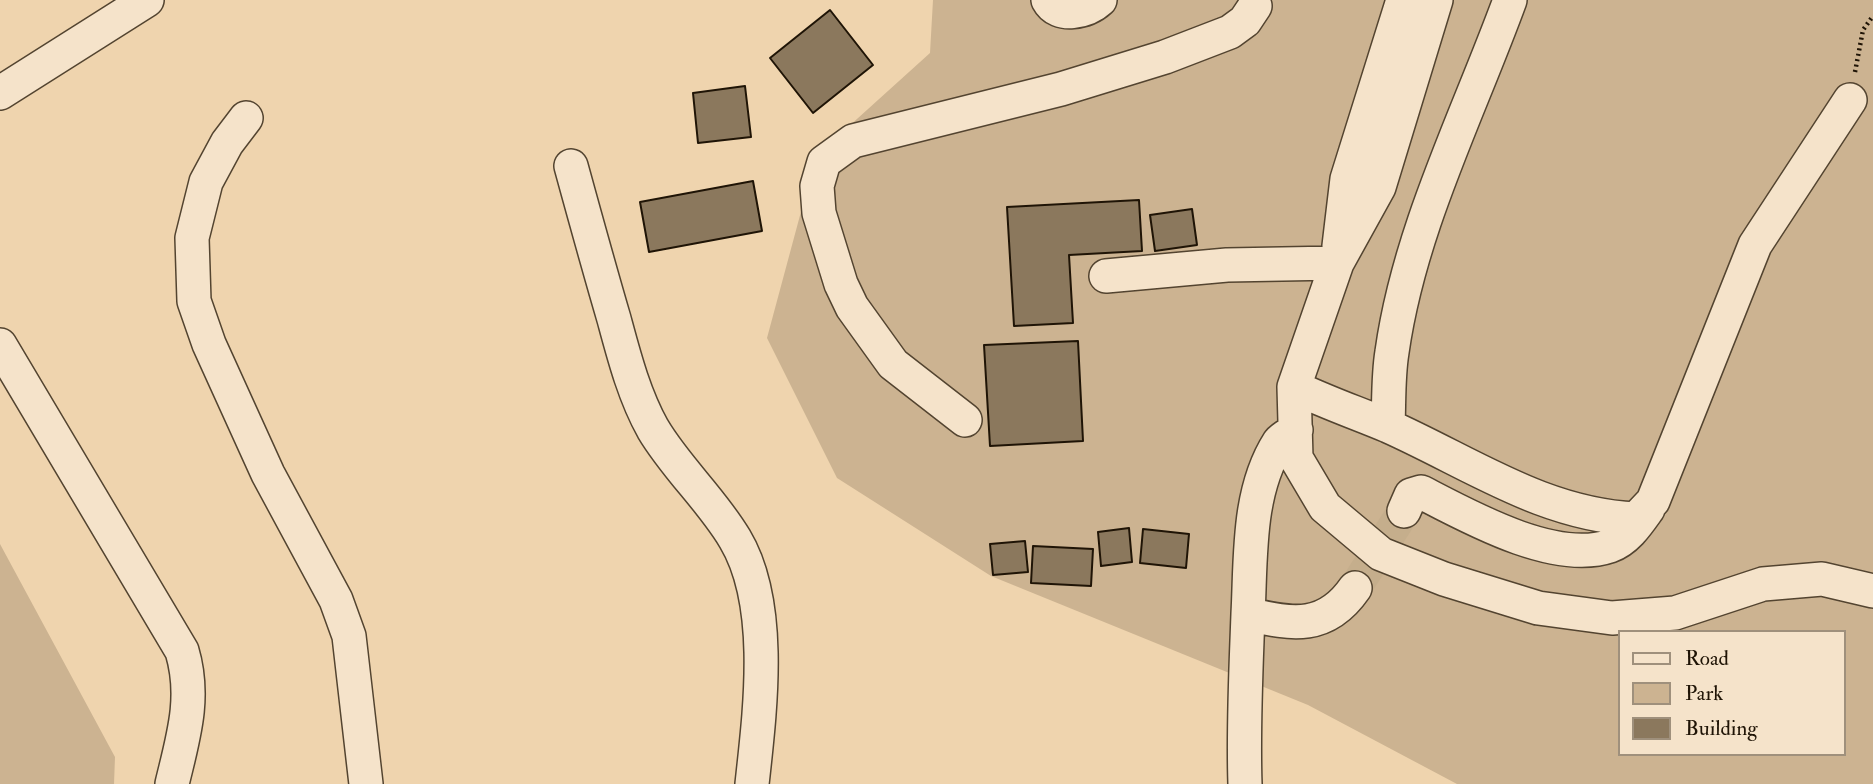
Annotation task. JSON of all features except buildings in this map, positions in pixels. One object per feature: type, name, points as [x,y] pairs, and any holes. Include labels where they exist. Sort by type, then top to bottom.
[{"type":"street","points":[[0,93],[147,0]]},
{"type":"street","points":[[1048,0],[1055,8],[1076,12],[1088,9],[1100,0]]},
{"type":"street","points":[[1337,263],[1347,179],[1403,0]]},
{"type":"street","points":[[1436,0],[1379,187],[1337,263],[1294,387],[1296,458],[1325,508],[1381,554],[1444,579],[1538,608],[1612,618],[1675,613],[1763,584],[1822,579],[1873,591]]},
{"type":"street","points":[[1388,426],[1391,352],[1434,189],[1474,98],[1510,0]]},
{"type":"street","points":[[965,420],[893,364],[852,307],[819,213],[817,186],[824,162],[853,141],[1061,89],[1165,57],[1230,32],[1263,2]]},
{"type":"street","points":[[1404,511],[1411,495],[1421,492],[1481,523],[1542,543],[1579,551],[1611,546],[1631,533],[1653,501],[1755,245],[1850,100]]},
{"type":"street","points":[[246,118],[227,143],[206,182],[192,238],[194,301],[209,344],[268,474],[336,600],[349,636],[366,784]]},
{"type":"street","points":[[571,166],[636,392],[653,429],[735,539],[748,566],[757,597],[759,638],[758,735],[752,784]]},
{"type":"street","points":[[1106,276],[1227,265],[1337,263]]},
{"type":"street","points":[[0,345],[182,651],[189,677],[187,718],[172,784]]},
{"type":"street","points":[[1294,387],[1388,426],[1520,492],[1574,511],[1636,519],[1653,501]]},
{"type":"street","points":[[1245,784],[1252,533],[1264,476],[1281,439],[1296,430]]},
{"type":"street","points":[[1248,614],[1282,622],[1311,622],[1342,607],[1355,587]]},
{"type":"green space","points":[[933,0],[1873,0],[1873,784],[1457,784],[1308,705],[991,576],[837,478],[767,338],[816,156],[930,53]]},
{"type":"green space","points":[[0,544],[115,757],[114,784],[0,784]]},
{"type":"tunnel","points":[[1355,588],[1404,511]]}]
